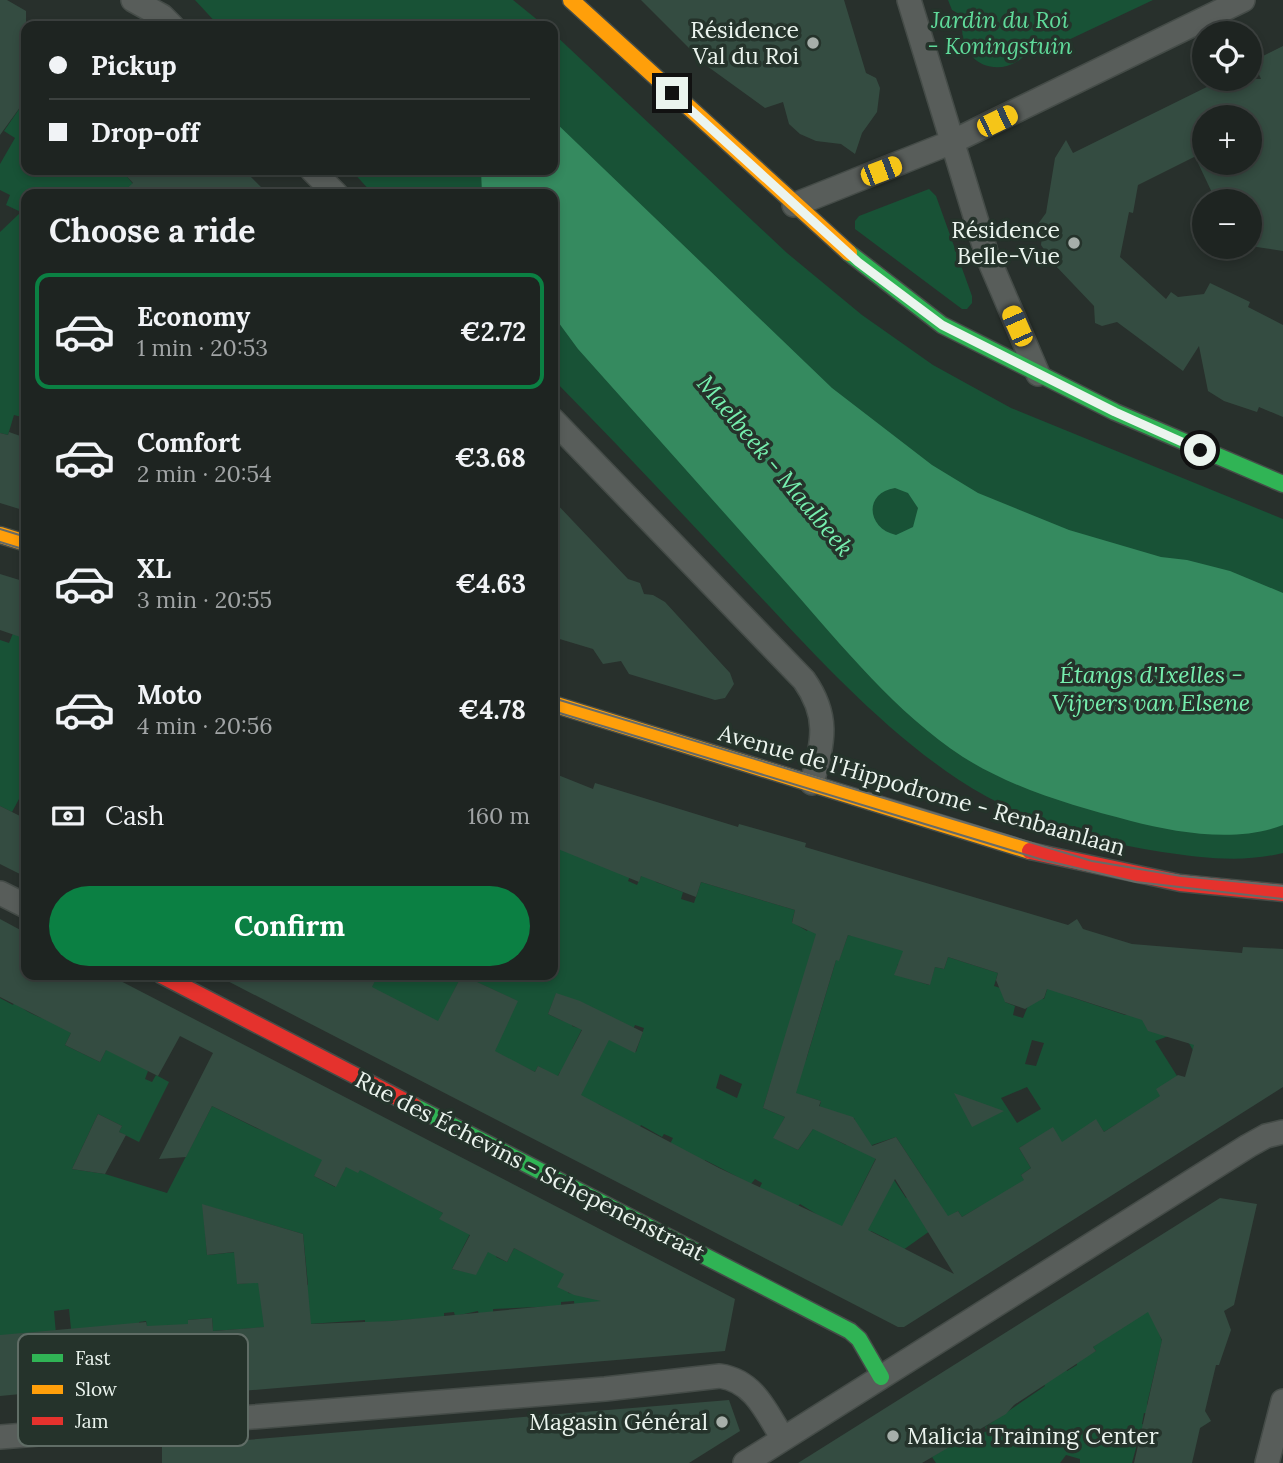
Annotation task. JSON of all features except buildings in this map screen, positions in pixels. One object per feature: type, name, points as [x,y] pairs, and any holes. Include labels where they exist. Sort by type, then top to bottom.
[{"type":"street","points":[[133,0],[167,21]]},
{"type":"street","points":[[571,0],[858,262],[942,325],[1151,428],[1283,484]]},
{"type":"street","points":[[909,0],[987,255],[1038,374]]},
{"type":"street","points":[[794,205],[952,142],[1243,0]]},
{"type":"street","points":[[317,175],[330,189]]},
{"type":"street","points":[[558,424],[804,680],[818,700],[824,727],[812,783]]},
{"type":"street","points":[[0,535],[21,541]]},
{"type":"street","name":"Avenue de l'Hippodrome - Renbaanlaan","points":[[558,706],[1091,866],[1180,883],[1283,893]]},
{"type":"street","points":[[0,892],[21,903]]},
{"type":"street","name":"Rue des Échevins - Schepenenstraat","points":[[171,980],[850,1331],[859,1339],[881,1377]]},
{"type":"street","points":[[745,1463],[1248,1146],[1266,1136],[1283,1132]]},
{"type":"street","points":[[248,1417],[605,1389],[720,1376],[737,1379],[747,1385],[783,1439]]},
{"type":"street","points":[[1268,1463],[1283,1401]]},
{"type":"street","points":[[0,1437],[18,1436]]},
{"type":"green space","points":[[195,0],[513,0],[539,21],[214,21]]},
{"type":"green space","name":"Jardin du Roi - Koningstuin","points":[[948,0],[1153,0],[1045,51],[1033,46],[1022,58],[1009,65],[996,67],[973,58],[962,33],[964,17],[952,10]]},
{"type":"green space","name":"Étangs d'Ixelles - Vijvers van Elsene","points":[[558,38],[787,253],[862,315],[933,365],[1011,408],[1283,519],[1283,853],[1238,859],[1208,858],[1136,848],[1083,835],[1006,806],[982,794],[930,760],[876,715],[826,666],[558,384],[558,189],[368,189],[356,175],[558,175]]},
{"type":"green space","points":[[21,106],[21,175],[126,175],[137,189],[21,189],[21,212],[6,205],[10,195],[0,190],[0,164],[15,138],[4,131]]},
{"type":"green space","points":[[929,189],[936,196],[972,296],[972,303],[967,309],[962,309],[855,229],[855,221],[859,216]]},
{"type":"green space","points":[[21,212],[21,417],[14,415],[8,435],[0,433],[0,232]]},
{"type":"green space","points":[[14,631],[21,636],[21,795],[12,812],[0,806],[0,640],[9,643]]},
{"type":"green space","points":[[558,848],[633,869],[628,881],[637,885],[645,868],[656,882],[683,892],[681,899],[694,903],[701,882],[795,910],[792,922],[807,931],[812,917],[821,919],[806,1060],[836,960],[839,960],[848,935],[908,945],[902,964],[898,964],[895,974],[929,985],[935,967],[944,969],[948,957],[998,973],[994,986],[1007,990],[1005,1002],[1015,1006],[1013,1015],[1023,1018],[1032,996],[1044,999],[1050,980],[1071,997],[1125,1015],[1195,1007],[1194,1052],[1182,1031],[1155,1041],[1179,1079],[1162,1096],[1104,1132],[1096,1120],[1089,1143],[1030,1142],[1019,1148],[1031,1168],[1021,1175],[1025,1180],[984,1214],[979,1207],[962,1217],[958,1211],[889,1260],[889,1240],[871,1231],[861,1242],[800,1204],[796,1208],[758,1191],[762,1183],[755,1179],[751,1184],[705,1160],[703,1164],[668,1148],[673,1138],[664,1134],[662,1137],[641,1125],[636,1134],[620,1116],[598,1104],[588,1122],[573,1077],[560,1072],[551,1089],[545,1070],[538,1066],[535,1072],[369,992],[375,980],[460,980],[449,1001],[517,1001],[473,980],[558,980]],"holes":[[[556,994],[608,1041],[572,1049],[582,1029],[572,1026],[574,1019],[563,1021],[548,1014]],[[635,1025],[644,1028],[636,1052],[625,1047]],[[1032,1040],[1044,1043],[1036,1066],[1025,1064]],[[720,1074],[742,1084],[737,1098],[716,1088]],[[770,1086],[821,1101],[813,1129],[798,1150],[774,1138],[785,1117],[763,1108]],[[1027,1087],[1041,1109],[1017,1123],[1001,1098]],[[845,1115],[855,1119],[846,1145],[836,1140]],[[896,1137],[927,1184],[906,1198],[894,1180],[854,1202],[878,1154],[872,1145]]]},
{"type":"green space","points":[[0,998],[13,1005],[15,1000],[34,1015],[74,1027],[65,1045],[100,1062],[110,1042],[148,1071],[145,1079],[152,1082],[156,1075],[169,1082],[139,1142],[119,1132],[122,1126],[98,1114],[72,1169],[105,1174],[167,1193],[212,1106],[256,1128],[326,1154],[314,1176],[335,1187],[346,1167],[362,1166],[443,1213],[440,1219],[473,1228],[452,1269],[476,1274],[494,1240],[503,1245],[496,1257],[507,1262],[514,1248],[534,1258],[560,1256],[572,1281],[568,1293],[577,1294],[631,1284],[576,1321],[574,1301],[561,1302],[561,1306],[493,1309],[493,1315],[479,1316],[478,1311],[455,1316],[454,1312],[444,1313],[444,1317],[213,1331],[212,1318],[188,1320],[189,1334],[175,1334],[147,1326],[146,1321],[139,1322],[139,1329],[106,1334],[72,1334],[69,1309],[54,1311],[56,1334],[18,1334],[18,1338],[0,1335]],"holes":[[[203,1205],[303,1234],[308,1285],[260,1289],[258,1282],[238,1284],[237,1277],[255,1250],[207,1255]]]},
{"type":"green space","points":[[1148,1305],[1162,1341],[1147,1404],[1148,1414],[1144,1413],[1142,1424],[1149,1426],[1147,1434],[1140,1433],[1132,1463],[1080,1463],[1080,1459],[1066,1455],[1060,1463],[936,1463],[932,1457],[973,1430],[977,1436],[987,1431],[985,1427],[1045,1386],[1035,1367],[1064,1365],[1067,1371],[1077,1365],[1076,1361],[1096,1351],[1093,1347]]},
{"type":"water","name":"Étangs d'Ixelles - Vijvers van Elsene","points":[[558,125],[832,388],[932,465],[978,493],[1069,530],[1161,557],[1187,560],[1230,571],[1283,593],[1283,825],[1246,834],[1227,835],[1149,825],[1087,809],[1023,787],[982,768],[939,740],[893,700],[850,656],[578,349],[558,322],[558,189],[482,189],[481,175],[558,175]],"holes":[[[895,488],[908,493],[918,508],[913,527],[896,535],[879,526],[873,511],[878,497]]]},
{"type":"tram line","points":[[0,529],[21,535]]},
{"type":"tram line","points":[[0,542],[21,548]]},
{"type":"tram line","points":[[558,700],[1092,861],[1181,876],[1283,886]]},
{"type":"tram line","points":[[558,713],[1043,860],[1136,882],[1283,899]]},
{"type":"traffic: fast","points":[[849,253],[942,325],[1115,412],[1283,484]]},
{"type":"traffic: fast","points":[[414,1106],[850,1331],[859,1339],[881,1377]]},
{"type":"traffic: slow","points":[[571,0],[849,253]]},
{"type":"traffic: slow","points":[[0,535],[21,541]]},
{"type":"traffic: slow","points":[[558,706],[1030,851]]},
{"type":"traffic: jam","points":[[1030,851],[1180,883],[1283,893]]},
{"type":"traffic: jam","points":[[171,980],[414,1106]]},
{"type":"place","name":"Résidence Val du Roi","points":[[813,43]]},
{"type":"place","name":"Résidence Belle-Vue","points":[[1074,243]]},
{"type":"place","name":"Magasin Général","points":[[722,1422]]},
{"type":"place","name":"Malicia Training Center","points":[[893,1436]]},
{"type":"route","points":[[672,93],[858,262],[942,325],[1115,412],[1200,450]]},
{"type":"water label","name":"Maelbeek - Maalbeek","points":[[775,466]]}]
